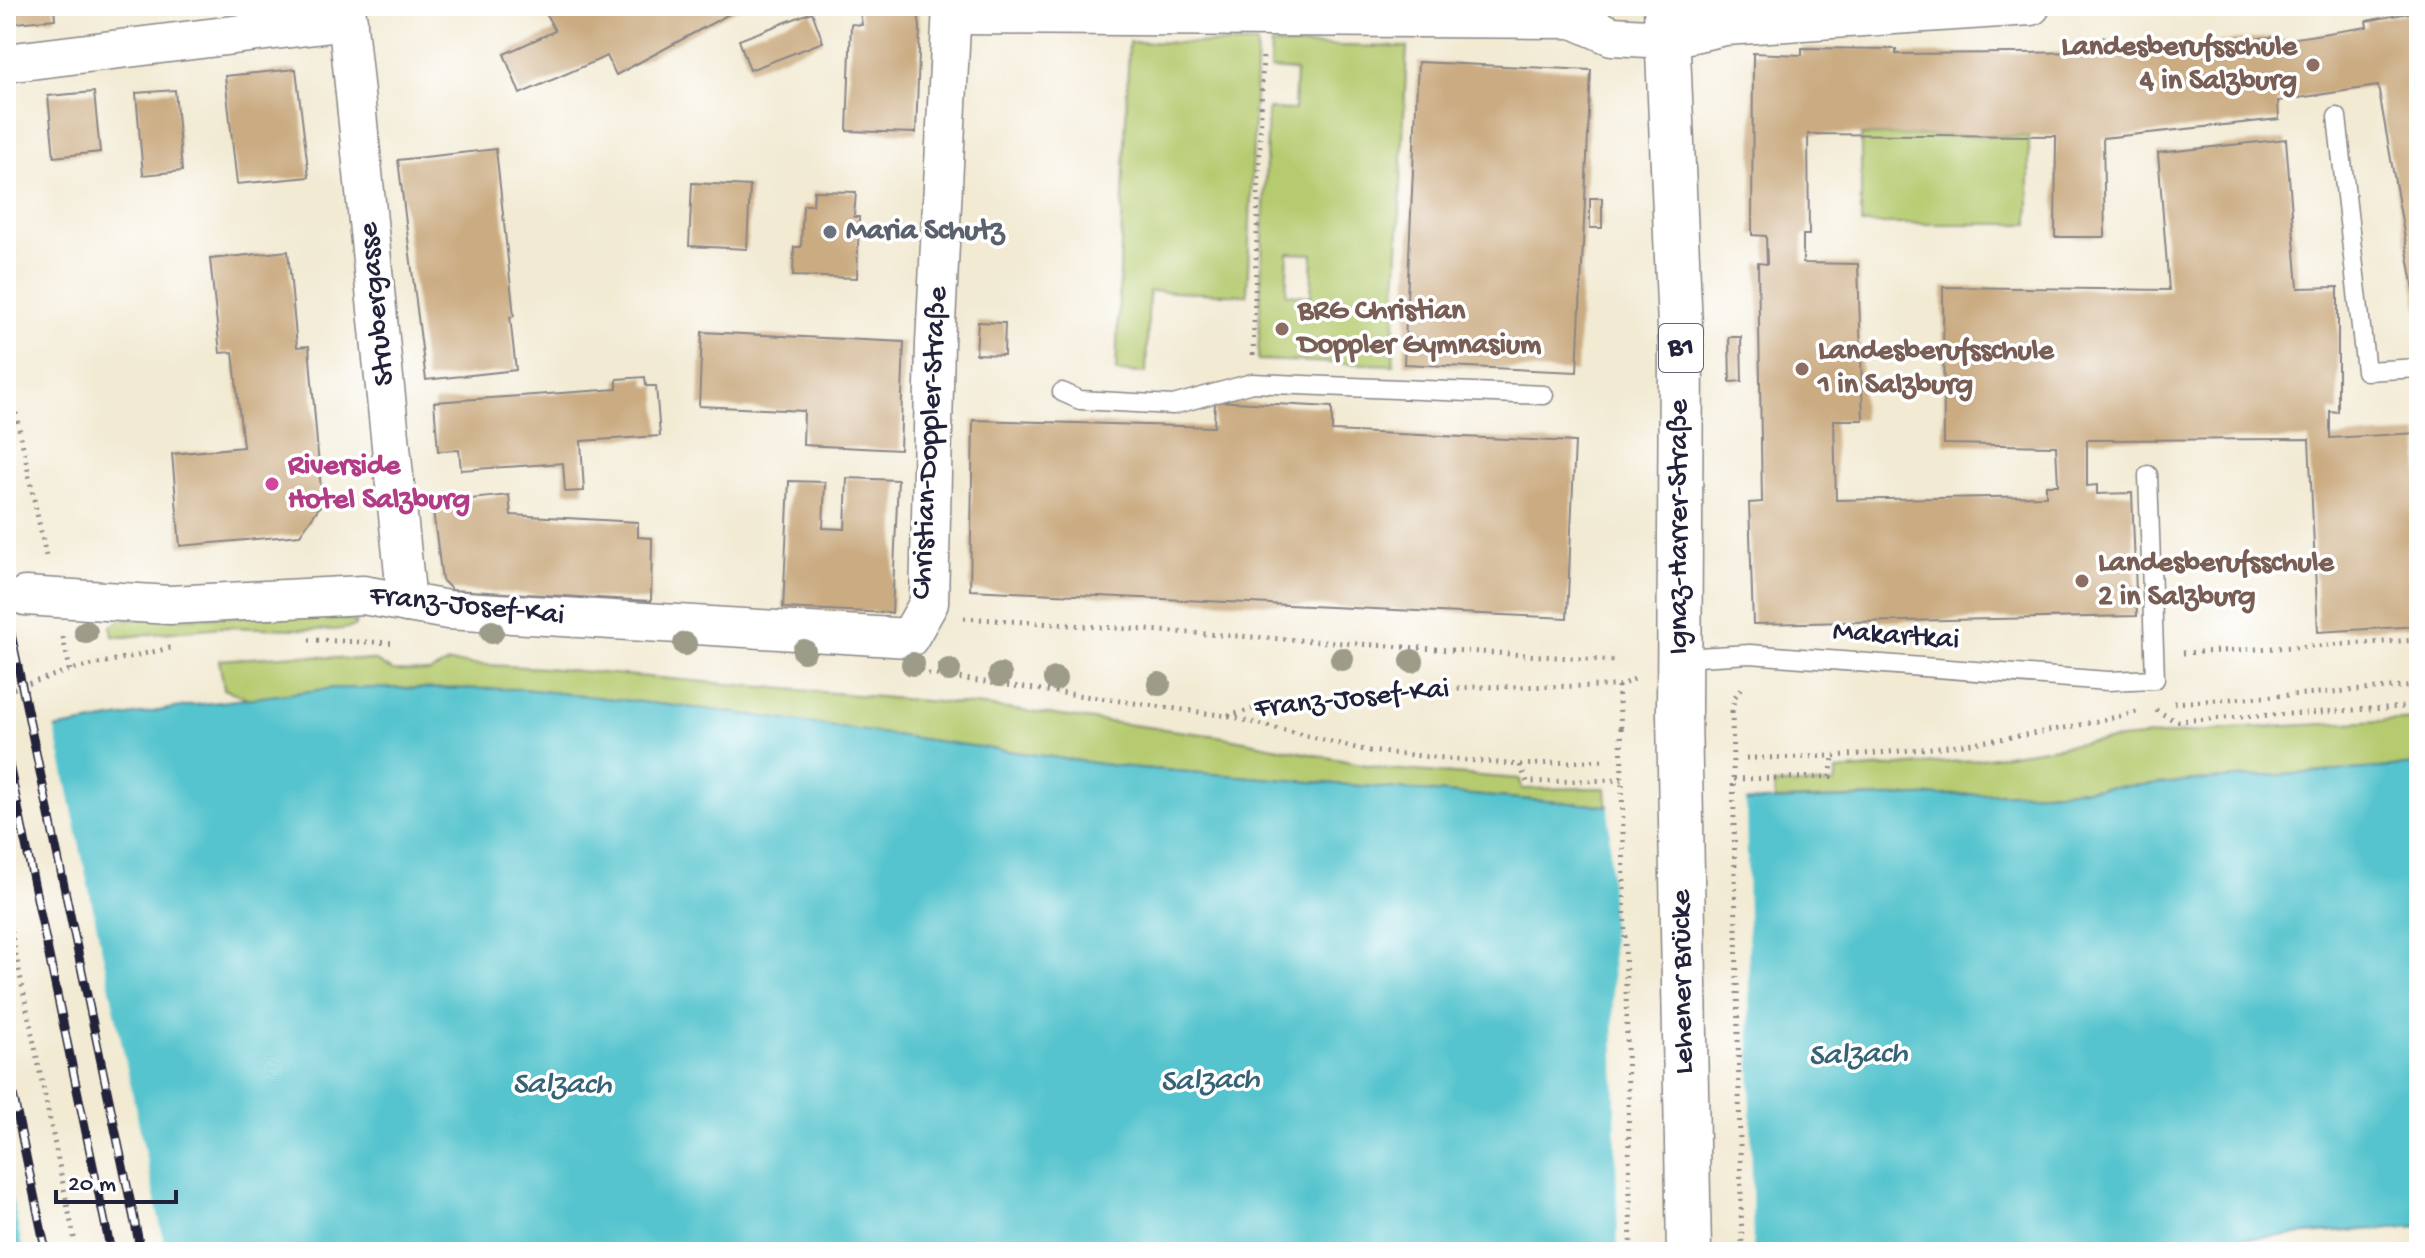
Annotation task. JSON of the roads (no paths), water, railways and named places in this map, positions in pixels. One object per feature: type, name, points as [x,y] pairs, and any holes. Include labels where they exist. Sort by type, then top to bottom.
[{"type":"main road","name":"Ignaz-Harrer-Straße","points":[[1666,22],[1680,319],[1679,713]]},
{"type":"main road","name":"Lehener Brücke","points":[[1679,713],[1689,1252]]},
{"type":"street","points":[[952,11],[1277,22],[1373,11],[1573,19],[1612,36],[1666,22],[1725,26],[2031,6]]},
{"type":"street","name":"Christian-Doppler-Straße","points":[[909,638],[929,603],[935,343],[952,11]]},
{"type":"street","points":[[6,63],[347,14]]},
{"type":"street","name":"Strubergasse","points":[[347,14],[407,603]]},
{"type":"street","name":"Franz-Josef-Kai","points":[[40,596],[170,605],[363,595],[448,610],[909,638]]},
{"type":"lane","points":[[2337,117],[2366,371],[2419,368]]},
{"type":"lane","points":[[1062,392],[1080,400],[1173,405],[1252,383],[1544,395]]},
{"type":"lane","name":"Makartkai","points":[[1680,658],[1743,654],[2108,681],[2155,679],[2148,475]]},
{"type":"water","name":"Salzach","points":[[335,688],[523,689],[722,711],[1116,766],[1607,806],[2044,792],[2419,765],[2419,1226],[2236,1239],[2059,1240],[2009,1252],[6,1252],[6,737],[187,706]]},
{"type":"railway","points":[[6,610],[141,1252]]},
{"type":"railway","points":[[6,750],[111,1252]]},
{"type":"railway","points":[[6,1061],[46,1252]]},
{"type":"place","name":"Landesberufsschule 4 in Salzburg","points":[[2313,65]]},
{"type":"place","name":"Maria Schutz","points":[[830,232]]},
{"type":"place","name":"BRG Christian Doppler Gymnasium","points":[[1282,329]]},
{"type":"place","name":"Landesberufsschule 1 in Salzburg","points":[[1802,369]]},
{"type":"place","name":"Riverside Hotel Salzburg","points":[[272,484]]},
{"type":"place","name":"Landesberufsschule 2 in Salzburg","points":[[2082,581]]}]
